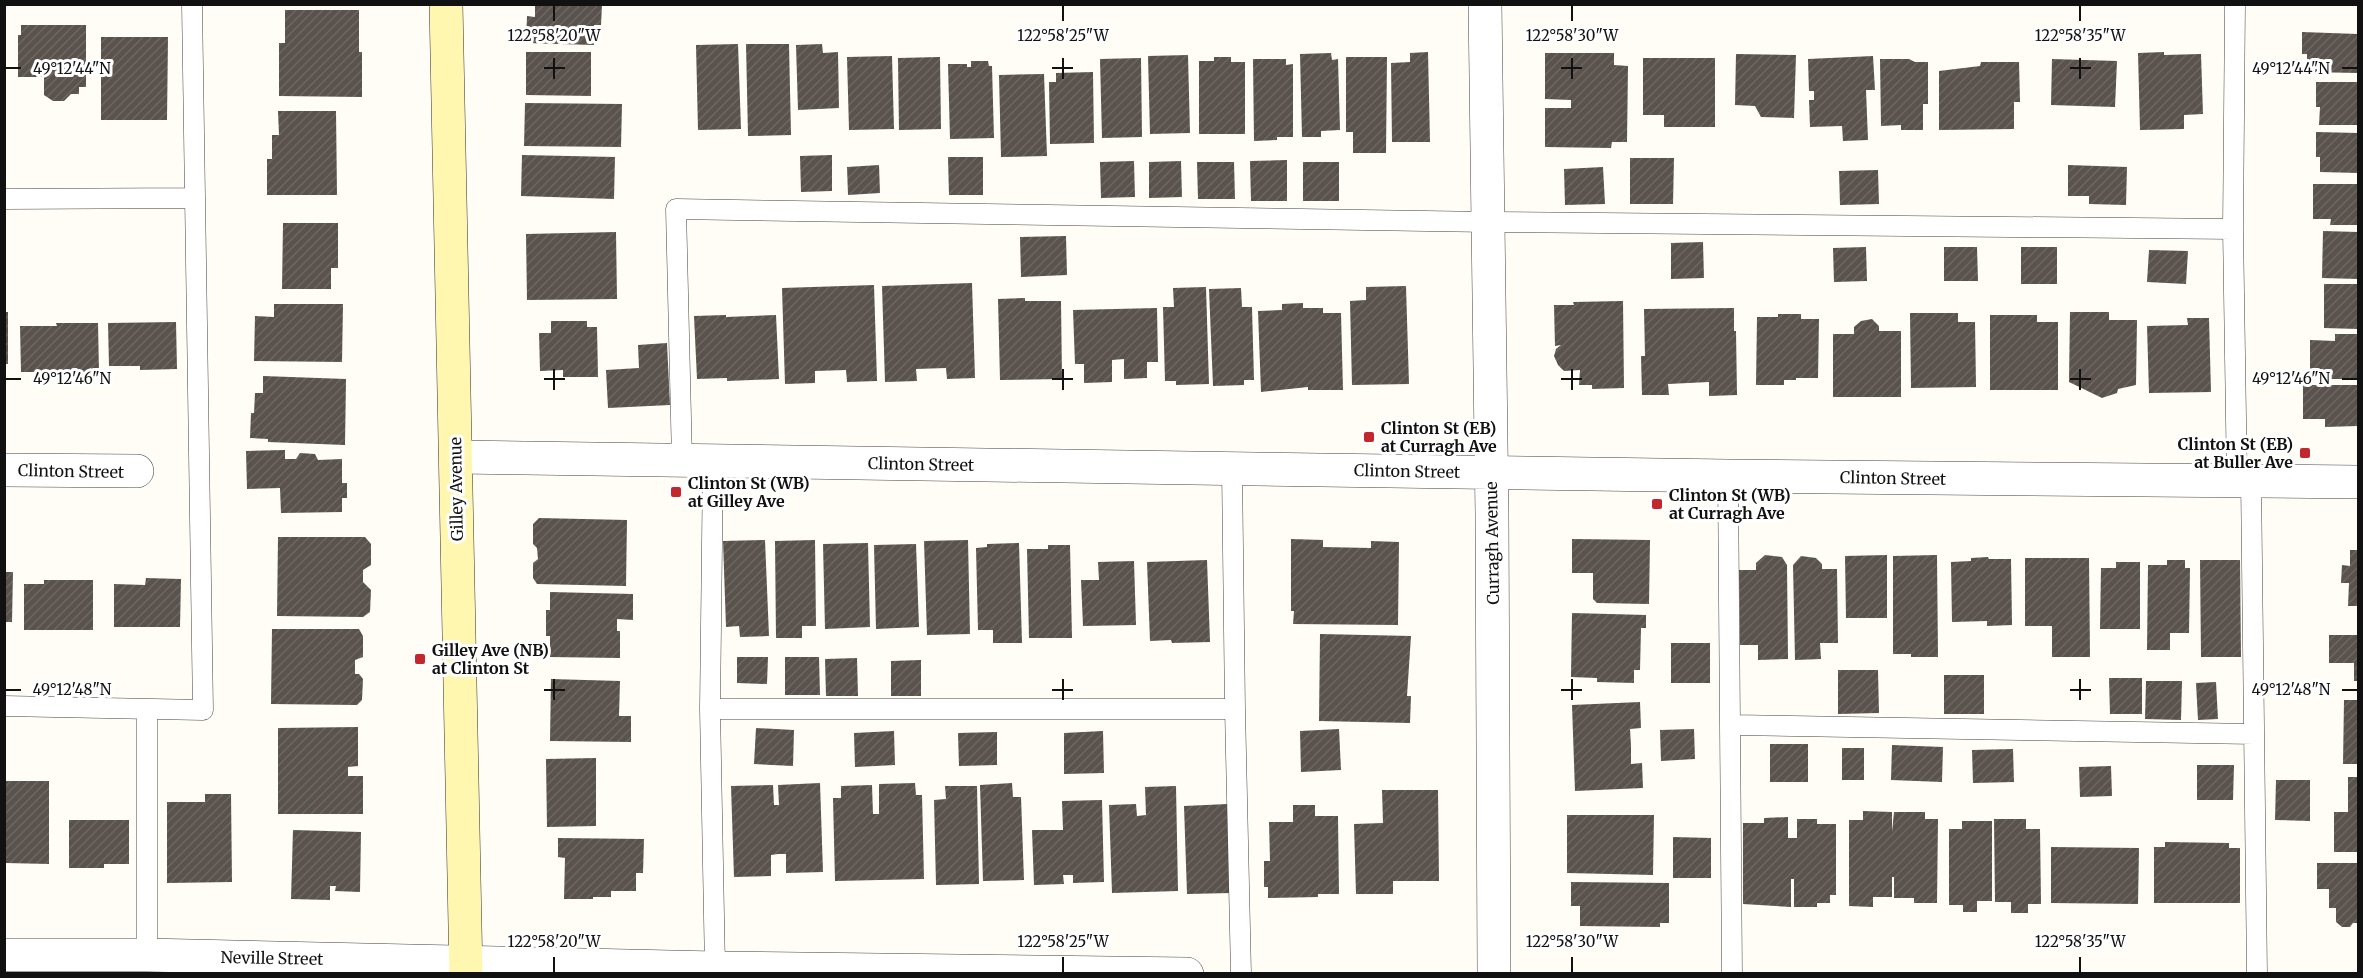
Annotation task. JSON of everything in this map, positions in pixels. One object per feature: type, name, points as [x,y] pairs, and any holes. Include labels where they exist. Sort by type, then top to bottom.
[{"type":"street","name":"Gilley Avenue","points":[[446,4],[466,968]]},
{"type":"street","name":"Curragh Avenue","points":[[1485,4],[1494,974]]},
{"type":"street","name":"Clinton Street","points":[[456,457],[1728,477],[2358,482]]},
{"type":"street","name":"Clinton Street","points":[[4,470],[137,471]]},
{"type":"street","name":"Neville Street","points":[[4,955],[147,955],[466,968],[1187,974]]},
{"type":"lane","points":[[4,706],[202,710],[192,4]]},
{"type":"lane","points":[[2235,4],[2234,229],[2254,734],[2257,974]]},
{"type":"lane","points":[[4,199],[194,198]]},
{"type":"lane","points":[[715,969],[710,709],[698,461],[676,209],[1488,222],[2234,229]]},
{"type":"lane","points":[[1232,469],[1241,974]]},
{"type":"lane","points":[[1728,477],[1732,725],[1732,974]]},
{"type":"lane","points":[[710,709],[1235,709]]},
{"type":"lane","points":[[147,710],[147,955]]},
{"type":"lane","points":[[1732,725],[2254,734]]},
{"type":"building","points":[[535,4],[602,5],[601,25],[594,25],[594,45],[526,43],[527,16],[535,17]]},
{"type":"building","points":[[285,10],[359,10],[362,97],[279,96],[279,43],[285,43]]},
{"type":"building","points":[[21,25],[86,25],[86,87],[79,87],[79,94],[71,94],[64,101],[53,101],[44,95],[44,77],[18,77],[18,35],[21,35]]},
{"type":"building","points":[[2302,32],[2358,34],[2358,73],[2307,72],[2307,54],[2302,54]]},
{"type":"building","points":[[101,37],[168,37],[167,120],[101,120]]},
{"type":"building","points":[[738,44],[741,129],[698,130],[696,45]]},
{"type":"building","points":[[746,44],[789,44],[791,135],[748,136]]},
{"type":"building","points":[[822,44],[823,53],[838,52],[839,108],[798,110],[796,45]]},
{"type":"building","points":[[526,52],[591,52],[591,96],[526,95]]},
{"type":"building","points":[[1428,52],[1430,142],[1392,142],[1391,63],[1410,62],[1410,53]]},
{"type":"building","points":[[2164,52],[2164,55],[2201,54],[2203,114],[2184,115],[2184,129],[2140,130],[2138,53]]},
{"type":"building","points":[[1331,53],[1332,60],[1338,59],[1340,130],[1321,131],[1321,137],[1302,137],[1300,54]]},
{"type":"building","points":[[1545,53],[1614,53],[1614,65],[1628,66],[1627,142],[1612,142],[1611,148],[1545,147],[1545,108],[1571,108],[1571,100],[1545,99]]},
{"type":"building","points":[[1736,54],[1796,55],[1794,118],[1761,117],[1755,106],[1735,105]]},
{"type":"building","points":[[1188,55],[1190,133],[1150,134],[1148,56]]},
{"type":"building","points":[[892,56],[894,129],[849,130],[847,57]]},
{"type":"building","points":[[1873,56],[1875,90],[1866,90],[1868,140],[1843,141],[1842,126],[1810,127],[1809,100],[1814,100],[1814,91],[1809,91],[1808,59]]},
{"type":"building","points":[[940,57],[941,129],[899,130],[898,58]]},
{"type":"building","points":[[1214,57],[1231,57],[1231,62],[1245,62],[1245,134],[1199,134],[1199,61],[1214,61]]},
{"type":"building","points":[[1346,57],[1387,57],[1386,153],[1353,153],[1353,132],[1346,132]]},
{"type":"building","points":[[1141,58],[1142,137],[1102,138],[1100,59]]},
{"type":"building","points":[[1643,58],[1715,58],[1715,127],[1664,127],[1664,115],[1643,115]]},
{"type":"building","points":[[1253,59],[1286,59],[1286,65],[1293,64],[1293,137],[1254,141]]},
{"type":"building","points":[[1880,59],[1909,59],[1915,62],[1928,62],[1928,104],[1923,104],[1923,130],[1901,130],[1901,125],[1881,126]]},
{"type":"building","points":[[2052,59],[2117,61],[2115,107],[2051,105]]},
{"type":"building","points":[[971,61],[988,61],[989,66],[992,66],[994,138],[950,139],[948,64],[967,64],[967,67],[971,67]]},
{"type":"building","points":[[1981,62],[2019,62],[2020,102],[2014,102],[2014,129],[1939,130],[1939,71],[1980,66]]},
{"type":"building","points":[[1093,72],[1094,143],[1050,144],[1049,82],[1056,82],[1056,73]]},
{"type":"building","points":[[1044,74],[1047,156],[1001,157],[999,75]]},
{"type":"building","points":[[2316,82],[2358,82],[2358,125],[2319,125],[2320,107],[2316,107]]},
{"type":"building","points":[[525,103],[622,104],[621,147],[524,146]]},
{"type":"building","points":[[278,111],[336,111],[337,195],[267,195],[267,159],[272,159],[272,135],[279,135]]},
{"type":"building","points":[[2316,132],[2358,133],[2358,173],[2320,172],[2320,157],[2316,157]]},
{"type":"building","points":[[522,155],[615,157],[614,199],[521,196]]},
{"type":"building","points":[[832,155],[832,191],[801,192],[800,156]]},
{"type":"building","points":[[948,157],[983,157],[983,195],[949,195]]},
{"type":"building","points":[[1630,158],[1674,158],[1673,204],[1630,204]]},
{"type":"building","points":[[1287,160],[1287,201],[1251,201],[1250,161]]},
{"type":"building","points":[[1134,161],[1135,197],[1101,198],[1100,162]]},
{"type":"building","points":[[1181,161],[1182,197],[1149,198],[1149,162]]},
{"type":"building","points":[[1197,162],[1234,162],[1235,199],[1198,199]]},
{"type":"building","points":[[1303,162],[1339,162],[1339,201],[1303,201]]},
{"type":"building","points":[[879,165],[880,193],[848,195],[847,167]]},
{"type":"building","points":[[2068,165],[2127,167],[2126,205],[2089,204],[2089,196],[2068,196]]},
{"type":"building","points":[[1603,167],[1605,204],[1565,205],[1564,169]]},
{"type":"building","points":[[1878,170],[1879,204],[1840,205],[1839,171]]},
{"type":"building","points":[[2313,184],[2358,184],[2358,225],[2330,225],[2331,219],[2313,219]]},
{"type":"building","points":[[283,223],[338,223],[338,268],[331,268],[331,289],[282,289]]},
{"type":"building","points":[[2323,231],[2358,232],[2358,279],[2322,278]]},
{"type":"building","points":[[616,232],[617,299],[527,300],[526,234]]},
{"type":"building","points":[[1066,236],[1067,275],[1021,277],[1020,237]]},
{"type":"building","points":[[1703,242],[1704,278],[1671,279],[1671,243]]},
{"type":"building","points":[[1866,247],[1867,281],[1834,282],[1833,248]]},
{"type":"building","points":[[1944,247],[1977,247],[1978,281],[1944,281]]},
{"type":"building","points":[[2021,247],[2057,247],[2057,284],[2021,284]]},
{"type":"building","points":[[2149,250],[2188,251],[2186,284],[2147,282]]},
{"type":"building","points":[[972,283],[975,378],[947,379],[946,368],[916,369],[917,381],[885,382],[882,286]]},
{"type":"building","points":[[2324,284],[2358,284],[2358,329],[2324,328]]},
{"type":"building","points":[[874,285],[877,381],[847,382],[846,370],[815,371],[815,383],[785,384],[782,288]]},
{"type":"building","points":[[1406,286],[1409,384],[1352,385],[1350,301],[1366,300],[1366,287]]},
{"type":"building","points":[[1206,287],[1209,384],[1176,385],[1176,381],[1165,381],[1163,307],[1174,307],[1173,288]]},
{"type":"building","points":[[1241,288],[1242,307],[1252,307],[1254,380],[1244,380],[1244,385],[1213,386],[1209,289]]},
{"type":"building","points":[[1025,298],[1025,301],[1061,301],[1062,379],[1000,380],[998,299]]},
{"type":"building","points":[[1623,301],[1624,388],[1592,389],[1592,385],[1579,385],[1580,370],[1564,371],[1554,356],[1556,349],[1561,345],[1555,346],[1554,305],[1574,305],[1573,302]]},
{"type":"building","points":[[1303,303],[1303,308],[1323,308],[1323,313],[1341,313],[1343,390],[1308,390],[1308,387],[1261,392],[1258,311],[1282,310],[1282,304]]},
{"type":"building","points":[[274,304],[343,304],[342,362],[254,361],[255,316],[274,317]]},
{"type":"building","points":[[1157,308],[1158,362],[1147,362],[1147,378],[1124,379],[1124,359],[1112,360],[1112,382],[1084,383],[1084,364],[1075,364],[1073,310]]},
{"type":"building","points":[[1734,308],[1737,395],[1709,396],[1709,382],[1668,384],[1669,395],[1642,395],[1641,356],[1645,356],[1644,309]]},
{"type":"building","points":[[4,312],[8,312],[8,364],[4,364]]},
{"type":"building","points":[[2070,312],[2109,312],[2109,320],[2137,320],[2136,385],[2118,389],[2117,393],[2102,398],[2069,382]]},
{"type":"building","points":[[1910,313],[1958,313],[1958,322],[1975,322],[1976,387],[1911,388]]},
{"type":"building","points":[[1778,314],[1801,314],[1801,319],[1819,319],[1818,378],[1784,380],[1784,385],[1756,385],[1757,317],[1778,317]]},
{"type":"building","points":[[726,315],[726,317],[776,315],[779,379],[727,381],[727,378],[697,379],[694,316]]},
{"type":"building","points":[[1990,315],[2037,315],[2037,322],[2058,322],[2058,390],[1990,390]]},
{"type":"building","points":[[2187,318],[2209,318],[2211,392],[2149,393],[2147,326],[2188,325]]},
{"type":"building","points":[[1872,319],[1879,326],[1879,331],[1901,331],[1901,397],[1833,397],[1833,334],[1854,334],[1854,327],[1861,321]]},
{"type":"building","points":[[551,321],[587,321],[587,327],[597,327],[598,377],[563,377],[563,370],[540,371],[539,333],[551,333]]},
{"type":"building","points":[[176,322],[177,369],[140,370],[140,366],[109,366],[108,323]]},
{"type":"building","points":[[56,323],[98,323],[99,372],[21,372],[20,326],[57,326]]},
{"type":"building","points":[[2335,334],[2358,334],[2358,379],[2310,379],[2310,340],[2335,341]]},
{"type":"building","points":[[667,343],[670,405],[608,408],[606,370],[639,368],[638,345]]},
{"type":"building","points":[[263,376],[346,379],[345,445],[268,442],[268,439],[250,438],[255,393],[263,393]]},
{"type":"building","points":[[2303,385],[2358,385],[2358,426],[2325,427],[2325,419],[2303,419]]},
{"type":"building","points":[[285,450],[285,459],[296,459],[300,453],[315,454],[318,460],[342,459],[342,483],[347,483],[347,498],[342,498],[342,512],[281,513],[280,488],[247,489],[246,451]]},
{"type":"building","points":[[539,518],[627,520],[626,586],[537,584],[533,578],[533,563],[538,559],[537,548],[533,544],[533,524]]},
{"type":"building","points":[[278,537],[365,537],[371,544],[371,565],[363,570],[363,582],[371,590],[370,612],[363,617],[277,616]]},
{"type":"building","points":[[1291,539],[1323,540],[1323,547],[1371,548],[1371,541],[1399,542],[1398,625],[1293,624]]},
{"type":"building","points":[[1572,539],[1650,540],[1649,604],[1597,603],[1593,599],[1593,573],[1572,573]]},
{"type":"building","points":[[765,540],[769,636],[740,637],[739,626],[726,627],[723,541]]},
{"type":"building","points":[[815,540],[816,626],[802,626],[802,638],[776,638],[775,541]]},
{"type":"building","points":[[968,540],[970,634],[927,635],[924,541]]},
{"type":"building","points":[[868,543],[870,627],[825,629],[823,544]]},
{"type":"building","points":[[1019,543],[1022,643],[993,643],[993,630],[978,630],[976,548],[987,547],[987,544]]},
{"type":"building","points":[[916,544],[919,627],[876,629],[874,545]]},
{"type":"building","points":[[1048,545],[1070,545],[1072,638],[1029,638],[1027,549],[1048,549]]},
{"type":"building","points":[[2350,550],[2358,550],[2358,606],[2348,606],[2349,583],[2341,583],[2342,565],[2350,566]]},
{"type":"building","points":[[1765,555],[1782,557],[1787,565],[1788,659],[1758,660],[1758,645],[1740,645],[1739,570],[1756,570],[1756,563]]},
{"type":"building","points":[[1887,555],[1887,618],[1846,618],[1845,556]]},
{"type":"building","points":[[1937,555],[1938,657],[1893,654],[1893,556]]},
{"type":"building","points":[[1801,556],[1816,558],[1822,564],[1822,569],[1837,569],[1838,643],[1820,643],[1821,659],[1795,660],[1793,565]]},
{"type":"building","points":[[1988,557],[1989,559],[2011,559],[2012,625],[1987,626],[1987,621],[1952,622],[1951,562]]},
{"type":"building","points":[[2025,558],[2089,558],[2090,657],[2052,657],[2052,626],[2025,626]]},
{"type":"building","points":[[1207,560],[1210,642],[1150,641],[1147,562]]},
{"type":"building","points":[[2167,560],[2185,560],[2185,568],[2190,568],[2189,633],[2170,633],[2170,650],[2147,650],[2148,565],[2167,565]]},
{"type":"building","points":[[2200,560],[2240,560],[2241,657],[2201,657]]},
{"type":"building","points":[[1134,561],[1136,625],[1083,626],[1081,580],[1099,580],[1098,562]]},
{"type":"building","points":[[2116,562],[2140,562],[2140,629],[2100,629],[2101,568],[2116,568]]},
{"type":"building","points":[[4,572],[13,572],[12,622],[4,622]]},
{"type":"building","points":[[146,578],[181,579],[180,627],[114,627],[114,584],[145,585]]},
{"type":"building","points":[[44,580],[93,580],[93,630],[24,630],[24,584],[44,584]]},
{"type":"building","points":[[550,592],[633,594],[633,620],[617,619],[617,631],[620,631],[620,658],[550,657],[550,636],[546,636],[546,610],[550,610]]},
{"type":"building","points":[[1572,613],[1646,615],[1646,628],[1641,628],[1640,670],[1634,670],[1634,683],[1597,682],[1597,678],[1571,677]]},
{"type":"building","points":[[272,629],[359,629],[363,636],[363,657],[355,660],[355,674],[359,674],[363,679],[362,700],[357,705],[271,704]]},
{"type":"building","points":[[1320,634],[1411,636],[1407,696],[1411,696],[1410,723],[1319,721]]},
{"type":"building","points":[[2329,635],[2358,635],[2358,681],[2354,681],[2354,663],[2329,663]]},
{"type":"building","points":[[1671,643],[1710,643],[1710,683],[1671,683]]},
{"type":"building","points":[[737,657],[768,657],[767,684],[737,683]]},
{"type":"building","points":[[785,657],[819,657],[820,695],[785,695]]},
{"type":"building","points":[[857,658],[858,696],[826,696],[825,659]]},
{"type":"building","points":[[921,660],[921,696],[891,696],[891,661]]},
{"type":"building","points":[[1838,670],[1878,670],[1879,713],[1838,714]]},
{"type":"building","points":[[1944,675],[1984,675],[1984,714],[1944,714]]},
{"type":"building","points":[[2109,678],[2142,678],[2142,714],[2110,714]]},
{"type":"building","points":[[551,679],[620,681],[619,716],[631,716],[631,742],[550,741]]},
{"type":"building","points":[[2146,681],[2182,681],[2181,720],[2145,719]]},
{"type":"building","points":[[2216,682],[2218,719],[2198,720],[2196,683]]},
{"type":"building","points":[[2344,700],[2358,700],[2358,764],[2343,764]]},
{"type":"building","points":[[1640,702],[1641,728],[1630,729],[1631,764],[1642,763],[1643,788],[1575,791],[1572,705]]},
{"type":"building","points":[[358,727],[358,766],[348,767],[348,776],[363,776],[363,814],[278,814],[278,728]]},
{"type":"building","points":[[756,728],[794,730],[793,766],[754,764]]},
{"type":"building","points":[[1339,729],[1341,770],[1301,772],[1300,731]]},
{"type":"building","points":[[1694,729],[1695,759],[1661,761],[1660,730]]},
{"type":"building","points":[[894,731],[895,765],[855,767],[854,733]]},
{"type":"building","points":[[1103,731],[1104,773],[1064,774],[1064,733]]},
{"type":"building","points":[[997,732],[997,765],[959,766],[958,733]]},
{"type":"building","points":[[1770,744],[1808,744],[1808,782],[1770,782]]},
{"type":"building","points":[[1892,745],[1943,747],[1942,782],[1891,780]]},
{"type":"building","points":[[1842,748],[1864,748],[1864,780],[1842,780]]},
{"type":"building","points":[[2013,749],[2014,782],[1973,783],[1972,750]]},
{"type":"building","points":[[596,758],[596,826],[547,827],[546,759]]},
{"type":"building","points":[[2197,765],[2234,765],[2233,800],[2197,800]]},
{"type":"building","points":[[2111,766],[2112,796],[2080,797],[2079,767]]},
{"type":"building","points":[[2348,777],[2358,777],[2358,852],[2334,852],[2334,812],[2348,812]]},
{"type":"building","points":[[2276,780],[2310,780],[2310,821],[2275,820]]},
{"type":"building","points":[[5,781],[49,781],[49,864],[5,863]]},
{"type":"building","points":[[820,783],[823,872],[786,873],[786,854],[778,854],[771,855],[771,876],[734,877],[731,786],[773,785],[774,805],[779,805],[778,785]]},
{"type":"building","points":[[915,783],[916,795],[922,795],[924,879],[835,881],[833,798],[841,798],[841,786],[872,785],[873,814],[879,814],[879,784]]},
{"type":"building","points":[[1012,783],[1013,797],[1021,797],[1024,880],[983,881],[980,785]]},
{"type":"building","points":[[945,786],[977,786],[979,884],[936,885],[934,800],[946,799]]},
{"type":"building","points":[[1176,786],[1178,891],[1112,893],[1109,805],[1136,804],[1137,816],[1146,815],[1145,787]]},
{"type":"building","points":[[1382,790],[1438,790],[1439,881],[1393,881],[1393,894],[1356,894],[1354,824],[1383,823]]},
{"type":"building","points":[[205,794],[231,794],[232,882],[167,883],[167,802],[205,802]]},
{"type":"building","points":[[1102,800],[1104,882],[1073,883],[1073,875],[1063,875],[1064,884],[1034,885],[1032,830],[1063,830],[1062,801]]},
{"type":"building","points":[[1228,804],[1231,893],[1187,894],[1184,806]]},
{"type":"building","points":[[1293,805],[1315,805],[1315,816],[1338,816],[1339,894],[1318,894],[1318,897],[1268,898],[1268,887],[1264,887],[1264,861],[1270,861],[1269,822],[1293,822]]},
{"type":"building","points":[[1863,811],[1892,812],[1892,832],[1894,812],[1925,812],[1925,819],[1938,819],[1937,903],[1914,903],[1914,898],[1894,898],[1894,877],[1892,877],[1892,897],[1873,897],[1873,907],[1849,906],[1849,820],[1863,820]]},
{"type":"building","points":[[1567,815],[1654,815],[1653,875],[1567,873]]},
{"type":"building","points":[[1788,817],[1788,838],[1797,838],[1797,819],[1817,819],[1817,824],[1836,824],[1836,895],[1830,895],[1830,903],[1817,903],[1817,907],[1794,907],[1794,879],[1791,879],[1791,907],[1743,904],[1743,823],[1764,823],[1764,818]]},
{"type":"building","points":[[1994,819],[2026,819],[2026,829],[2040,829],[2041,904],[2028,904],[2028,913],[2011,913],[2011,902],[1995,902]]},
{"type":"building","points":[[69,820],[129,820],[129,864],[104,864],[104,868],[69,868]]},
{"type":"building","points":[[1962,821],[1992,821],[1992,901],[1977,901],[1977,912],[1963,912],[1963,905],[1949,905],[1949,829],[1962,829]]},
{"type":"building","points":[[293,830],[361,832],[360,892],[335,891],[336,886],[330,886],[330,900],[291,899]]},
{"type":"building","points":[[1673,837],[1711,838],[1711,878],[1673,878]]},
{"type":"building","points":[[558,838],[644,839],[643,873],[636,873],[636,891],[611,891],[611,897],[593,897],[593,899],[564,899],[565,858],[558,857]]},
{"type":"building","points":[[2165,842],[2229,843],[2229,848],[2240,848],[2240,903],[2154,903],[2154,847],[2165,847]]},
{"type":"building","points":[[2051,847],[2139,848],[2138,904],[2051,903]]},
{"type":"building","points":[[2317,863],[2358,863],[2358,923],[2353,923],[2350,927],[2342,927],[2336,922],[2336,908],[2329,908],[2329,889],[2317,889]]},
{"type":"building","points":[[1571,882],[1669,883],[1669,923],[1660,923],[1660,927],[1580,926],[1580,906],[1571,906]]},
{"type":"place","name":"Clinton St (EB) at Curragh Ave","points":[[1369,437]]},
{"type":"place","name":"Clinton St (EB) at Buller Ave","points":[[2305,453]]},
{"type":"place","name":"Clinton St (WB) at Gilley Ave","points":[[676,492]]},
{"type":"place","name":"Clinton St (WB) at Curragh Ave","points":[[1657,504]]},
{"type":"place","name":"Gilley Ave (NB) at Clinton St","points":[[420,659]]}]
